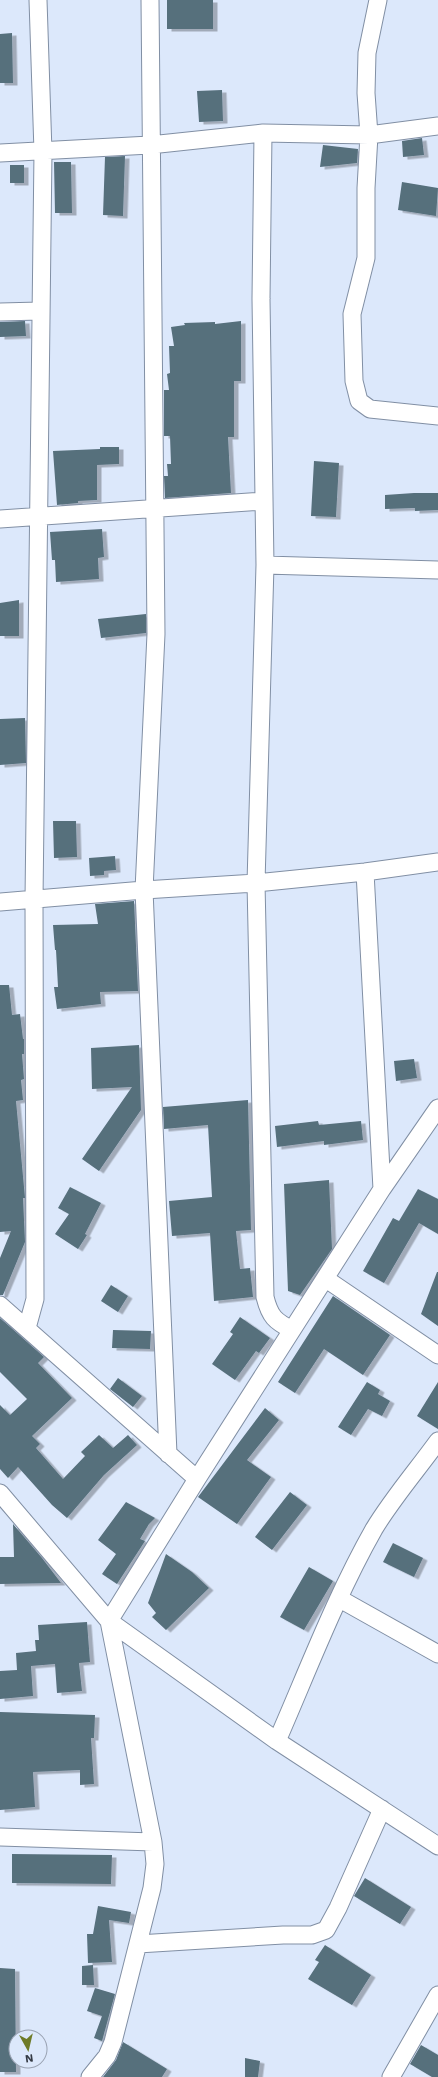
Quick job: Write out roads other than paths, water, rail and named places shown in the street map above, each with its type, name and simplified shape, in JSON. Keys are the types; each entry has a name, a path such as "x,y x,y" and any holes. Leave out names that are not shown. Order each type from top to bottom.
{"street":[{"path":"27,1328 35,1299 34,900 43,152 38,0"},
{"path":"150,0 150,146 156,634 144,890 168,1454"},
{"path":"378,0 367,53 366,93 369,135 366,188 366,258 352,314 354,381 359,401 370,409 438,416"},
{"path":"0,153 150,146 263,133 369,135 438,126"},
{"path":"263,133 261,299 265,565 256,883 265,1297 269,1312 277,1322 292,1330"},
{"path":"0,312 40,311"},
{"path":"0,519 264,501"},
{"path":"265,565 438,570"},
{"path":"0,902 144,890 256,883 365,872 438,862"},
{"path":"365,872 382,1189"},
{"path":"90,2077 107,2056 113,2042 152,1888 155,1864 154,1842 109,1621 197,1479 382,1189 438,1108"},
{"path":"326,1279 438,1355"},
{"path":"0,1305 197,1479"},
{"path":"277,1741 340,1599 344,1586 375,1527 438,1441"},
{"path":"0,1493 109,1621 277,1741 438,1846"},
{"path":"340,1599 438,1654"},
{"path":"138,1944 283,1935 312,1935 326,1930 338,1908 382,1809"},
{"path":"0,1837 154,1842"},
{"path":"391,2077 438,1995"}]}
